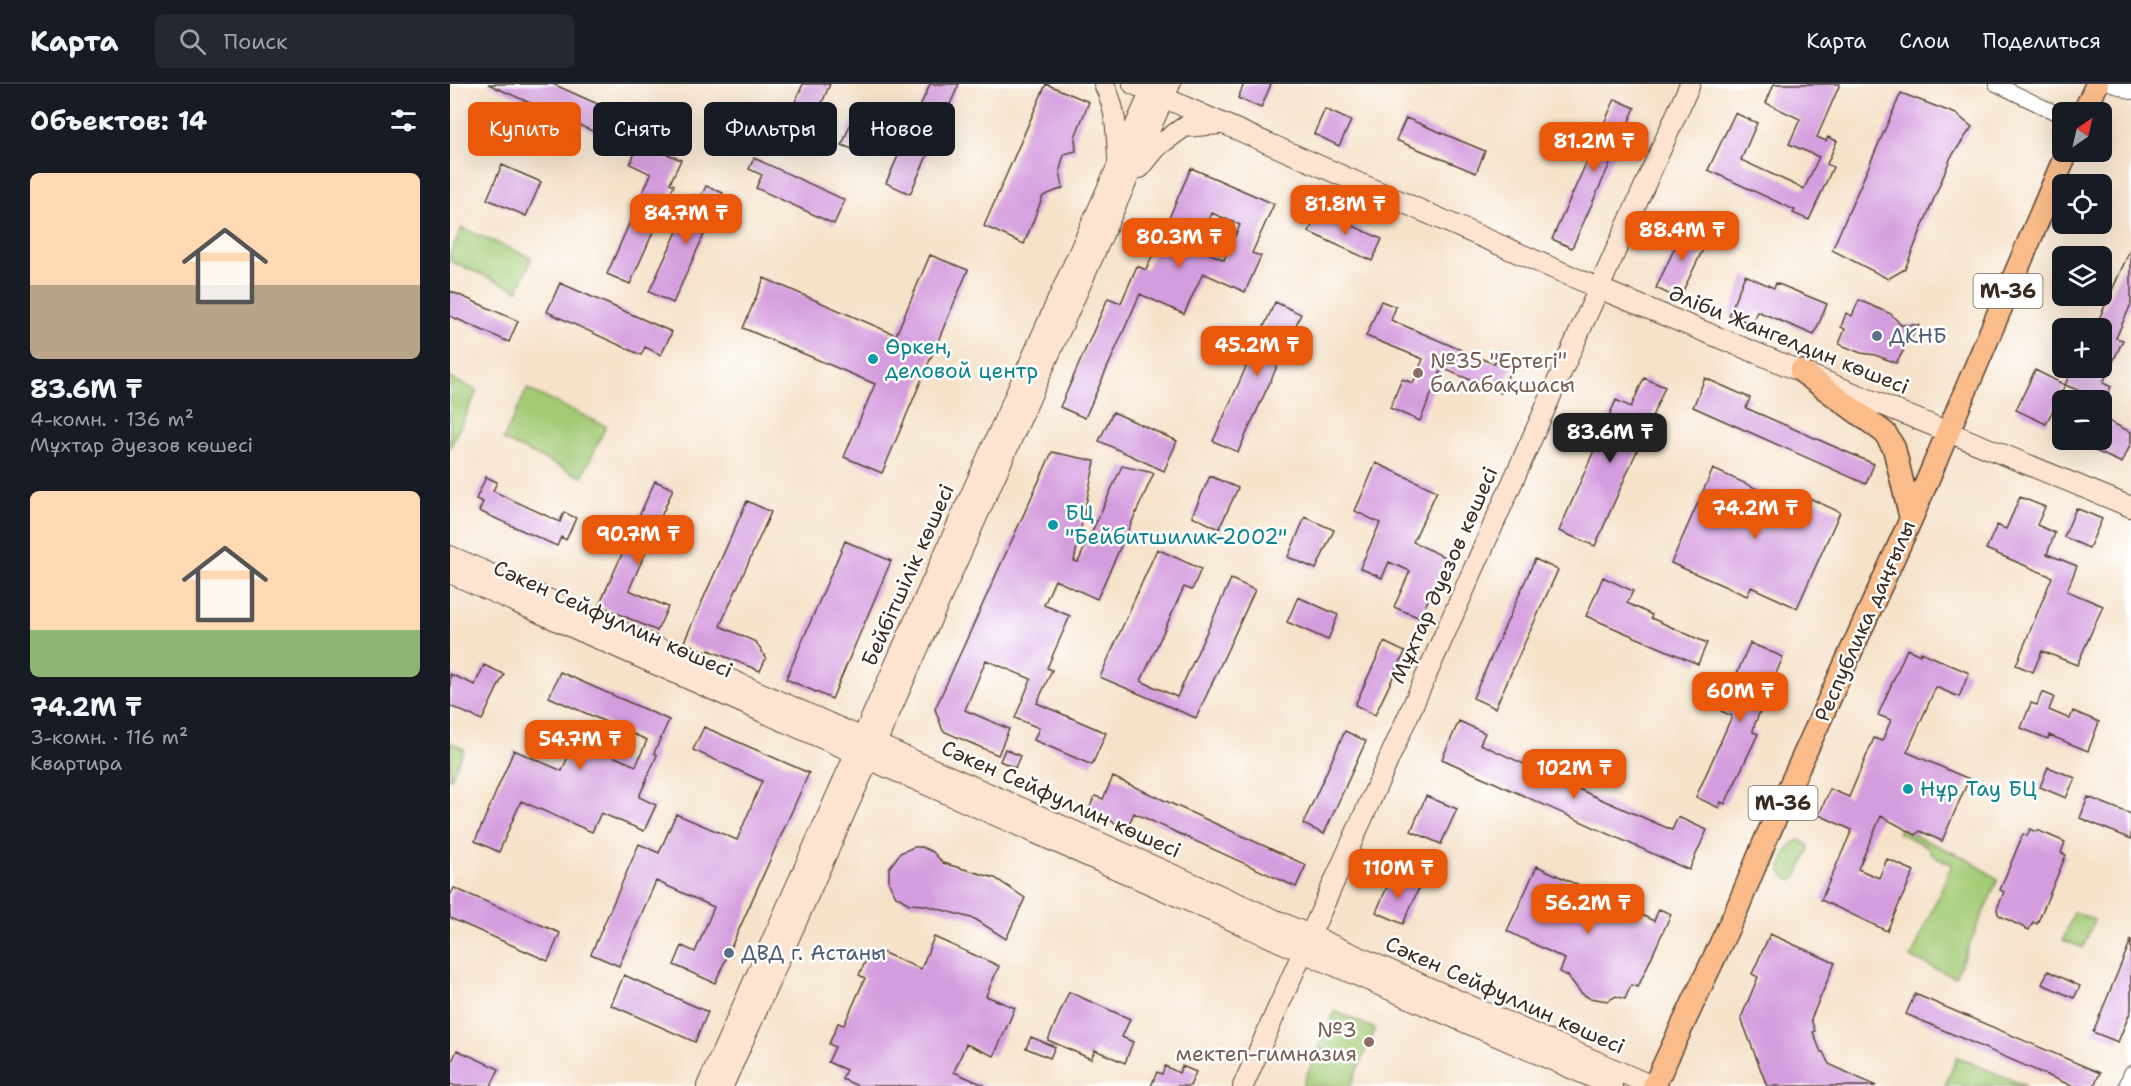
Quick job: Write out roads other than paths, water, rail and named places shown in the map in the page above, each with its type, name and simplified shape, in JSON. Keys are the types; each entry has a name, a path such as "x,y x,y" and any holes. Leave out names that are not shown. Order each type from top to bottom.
{"main road":[{"path":"1104,84 1116,117 1118,164"},
{"name":"Мұхтар Әуезов көшесі","path":"1243,1086 1690,84"},
{"path":"2089,102 2097,84"},
{"name":"Бейбітшілік көшесі","path":"723,1086 865,749 1118,164 1154,88"},
{"name":"Бейбітшілік көшесі","path":"707,1086 1117,203 1154,88"},
{"name":"Әліби Жангелдин көшесі","path":"1154,88 1224,124 1598,288 2131,507"},
{"path":"1117,203 1130,186 1143,162 1158,146 1184,127 1224,124"},
{"name":"Республика даңғылы","path":"1653,1086 1737,909 1765,841 1911,519 2063,162"},
{"path":"1801,371 1885,433 1894,448 1911,519"},
{"name":"Сәкен Сейфуллин көшесі","path":"450,556 865,749"},
{"name":"Сәкен Сейфуллин көшесі","path":"450,573 865,749 1306,944 1612,1086"},
{"name":"Сәкен Сейфуллин көшесі","path":"1306,944 1653,1086"}],"street":[{"path":"1996,84 2052,111"},
{"path":"2112,84 2131,92"},
{"path":"2126,1086 2131,1073"}],"place":[{"name":"ДКНБ","path":"1877,336"},
{"name":"Өркен, деловой центр","path":"873,359"},
{"name":"№35 \"Ертегі\" балабақшасы","path":"1418,373"},
{"name":"БЦ \"Бейбитшилик-2002\"","path":"1053,525"},
{"name":"Нұр Тау БЦ","path":"1908,789"},
{"name":"ДВД г. Астаны","path":"729,953"},
{"name":"№3 мектеп-гимназия","path":"1369,1042"}]}
